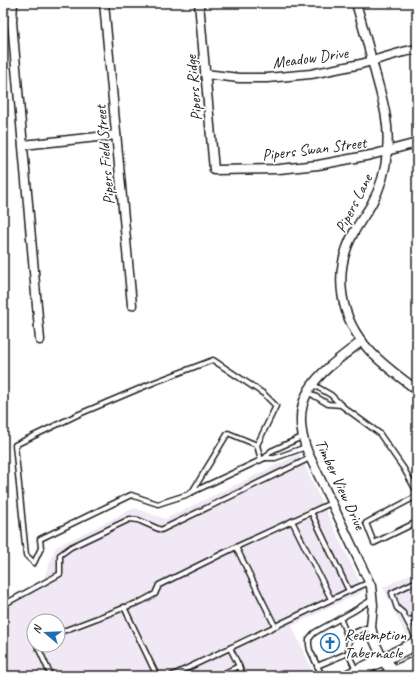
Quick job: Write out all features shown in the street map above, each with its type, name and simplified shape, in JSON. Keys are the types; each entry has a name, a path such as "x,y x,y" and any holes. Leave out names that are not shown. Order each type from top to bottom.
{"main road":[{"path":"353,674 417,642"},
{"path":"391,675 416,665"}],"street":[{"path":"13,3 12,22 40,340"},
{"name":"Pipers Field Street","path":"104,3 132,305"},
{"name":"Pipers Ridge","path":"199,3 214,170"},
{"name":"Pipers Lane","path":"356,3 386,117 388,130 388,150 384,172 378,191 372,204 350,239 345,252 341,283 345,307 351,326 362,342 376,357 417,390"},
{"name":"Meadow Drive","path":"205,74 239,78 267,78 311,74 361,64 417,49"},
{"path":"23,144 116,135"},
{"name":"Pipers Swan Street","path":"214,170 279,169 318,165 371,156 417,143"},
{"name":"Timber View Drive","path":"362,342 328,367 312,384 303,403 300,426 310,458 370,582 373,599 371,627 374,640 382,660 391,675"}],"lane":[{"path":"261,460 256,445 276,406 264,394 213,360 148,385 77,415 15,445 26,555 34,564 41,548 40,539 131,495 158,504 191,492 261,460 271,451 302,436"},
{"path":"312,384 331,395 342,406 379,433 404,469 417,492"},
{"path":"307,392 328,404 342,406"},
{"path":"191,492 228,433 256,445"},
{"path":"265,458 275,458 306,447"},
{"path":"3,605 60,574 60,555 71,547 130,520 138,520 161,530 310,458"},
{"path":"417,496 366,523 374,543 417,522"},
{"path":"66,630 142,601 155,594 159,585 332,502"},
{"path":"311,512 349,591"},
{"path":"292,521 331,599"},
{"path":"236,547 275,626"},
{"path":"417,581 392,593 397,608 403,613 408,621 417,642"},
{"path":"171,676 181,674 275,626 370,582"},
{"path":"322,676 308,645 309,639 314,633 373,599"},
{"path":"124,607 157,676"},
{"path":"408,621 417,617"},
{"path":"340,618 349,640 348,653 353,674"},
{"path":"347,636 371,627"},
{"path":"230,648 243,676"},
{"path":"41,653 51,676"},
{"path":"317,666 348,653"},
{"path":"219,676 239,666"}],"shaded area":[{"path":"299,454 364,591 292,626 315,676 3,676 3,600 43,580 56,547 134,508 165,519"},
{"path":"417,571 417,631 406,636 383,587"}],"place":[{"name":"Redemption Tabernacle","path":"330,643"}]}
